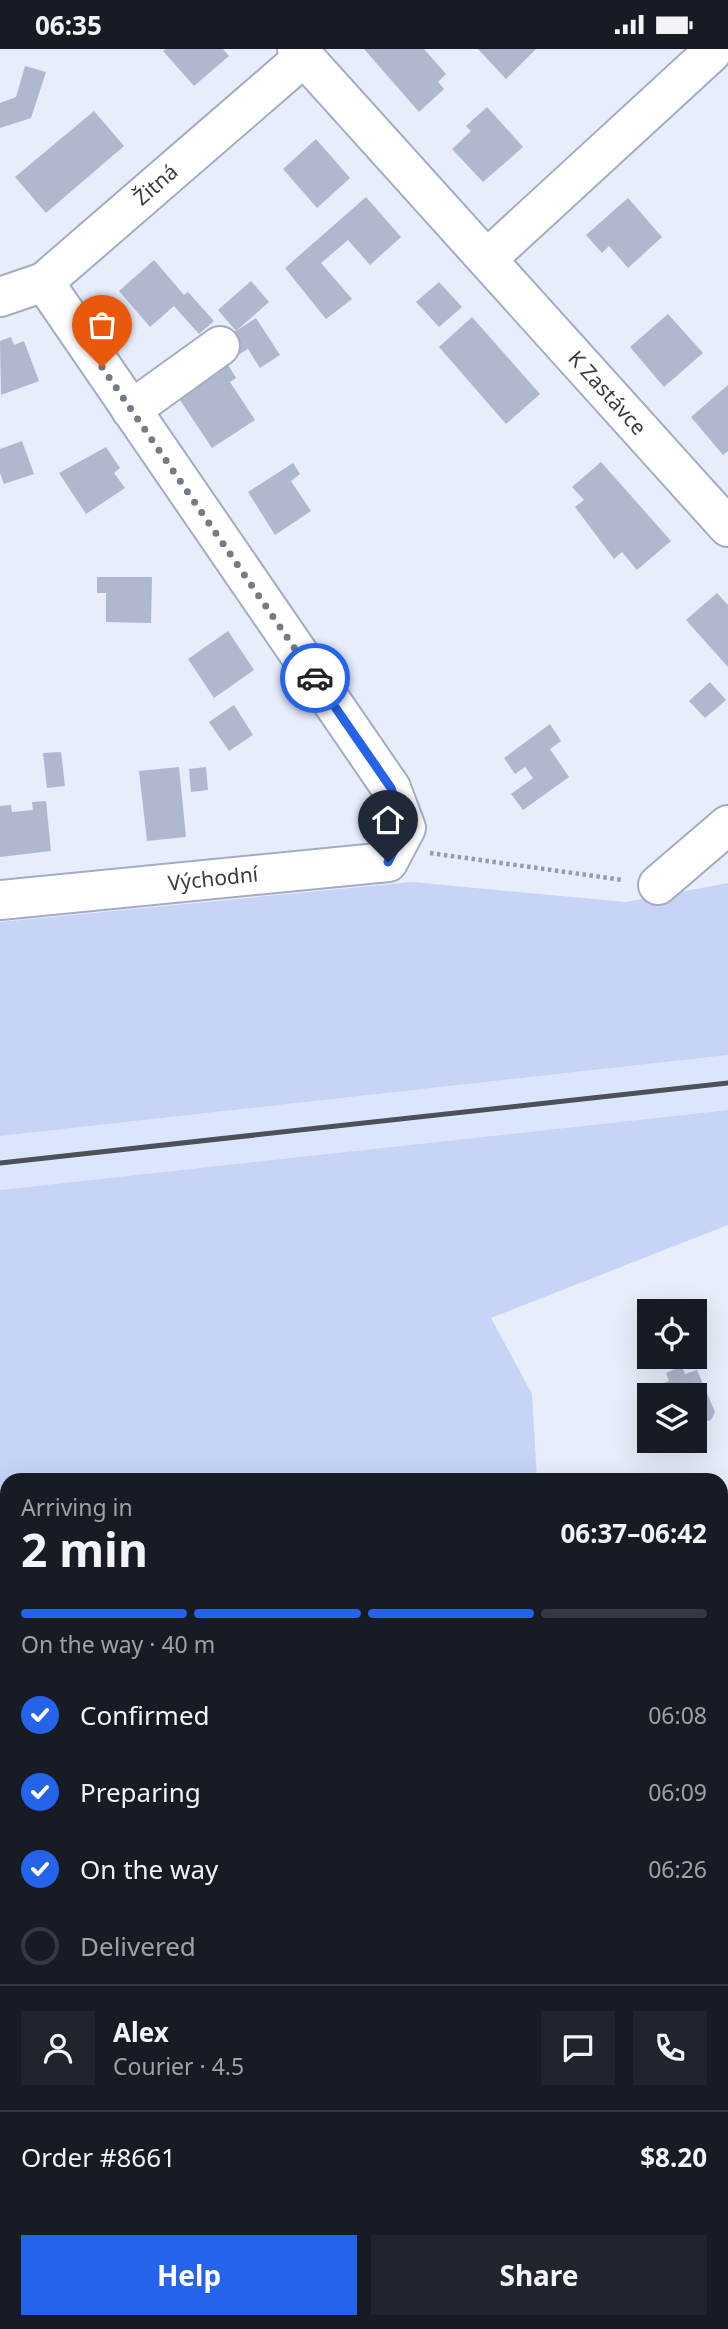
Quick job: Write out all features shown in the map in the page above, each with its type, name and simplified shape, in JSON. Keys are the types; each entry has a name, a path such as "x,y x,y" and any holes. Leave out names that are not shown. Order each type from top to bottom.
{"street":[{"name":"K Zastávce","path":"300,53 728,527"},
{"name":"Žitná","path":"0,297 44,282 300,53"},
{"path":"486,259 711,53"},
{"path":"44,282 391,788 400,838"},
{"path":"131,410 220,346"},
{"path":"659,885 728,825"},
{"name":"Východní","path":"0,899 388,862 400,838"}],"path":[{"path":"400,838 659,885"}],"shaded area":[{"path":"412,882 626,902 728,883 728,1055 0,1136 0,922"},
{"path":"728,1055 728,1110 0,1190 0,1136"},
{"path":"728,1110 728,1225 491,1318 532,1394 537,1473 0,1473 0,1190"}],"building":[{"path":"223,49 229,56 194,86 163,51"},
{"path":"364,49 424,49 446,74 438,82 444,89 419,112"},
{"path":"478,49 536,49 506,79"},
{"path":"25,66 46,72 31,118 0,128 0,103 16,97"},
{"path":"487,107 523,147 483,182 452,149 471,131 466,126"},
{"path":"94,111 124,146 46,213 15,177"},
{"path":"316,139 350,178 317,208 283,169"},
{"path":"366,197 401,237 370,265 348,240 321,263 352,299 326,319 285,268"},
{"path":"628,198 662,237 628,268 609,246 602,253 586,235"},
{"path":"154,260 184,295 188,292 214,321 199,334 174,306 150,327 119,291"},
{"path":"251,281 269,302 236,331 218,310"},
{"path":"439,282 462,307 439,327 416,302"},
{"path":"668,314 703,353 664,387 630,347"},
{"path":"472,317 540,394 506,424 439,347"},
{"path":"256,318 280,355 260,368 248,349 230,360 219,342"},
{"path":"11,337 14,345 24,341 39,381 1,395 0,341"},
{"path":"227,363 236,378 230,382 255,420 212,448 176,394"},
{"path":"728,385 728,451 723,455 691,417"},
{"path":"22,441 34,474 4,484 0,473 0,449"},
{"path":"106,447 120,468 114,473 125,488 86,514 59,473"},
{"path":"601,462 671,541 637,570 622,552 614,559 575,507 584,500 572,487"},
{"path":"293,463 300,474 291,481 311,511 275,535 248,492"},
{"path":"97,577 152,577 151,623 106,622 106,593 97,593"},
{"path":"717,593 728,605 728,667 686,620"},
{"path":"228,631 254,670 214,698 188,659"},
{"path":"710,682 726,700 705,718 689,701"},
{"path":"234,705 253,735 229,751 209,722"},
{"path":"550,724 561,741 550,749 569,777 523,810 511,794 533,778 525,767 515,774 504,758"},
{"path":"61,752 65,786 47,788 43,753"},
{"path":"179,767 186,837 147,841 139,771"},
{"path":"206,767 208,790 191,792 189,769"},
{"path":"46,801 51,851 0,857 0,806 11,805 12,812 33,810 32,802"},
{"path":"675,1369 683,1369 685,1374 697,1370 703,1383 663,1383 669,1381 666,1373"},
{"path":"707,1393 715,1412 711,1420 707,1421"}],"railway":[{"path":"0,1163 728,1083"}],"way so far":[{"path":"102,367 315,678"}],"route":[{"path":"315,678 391,788 405,828 388,862"}]}
